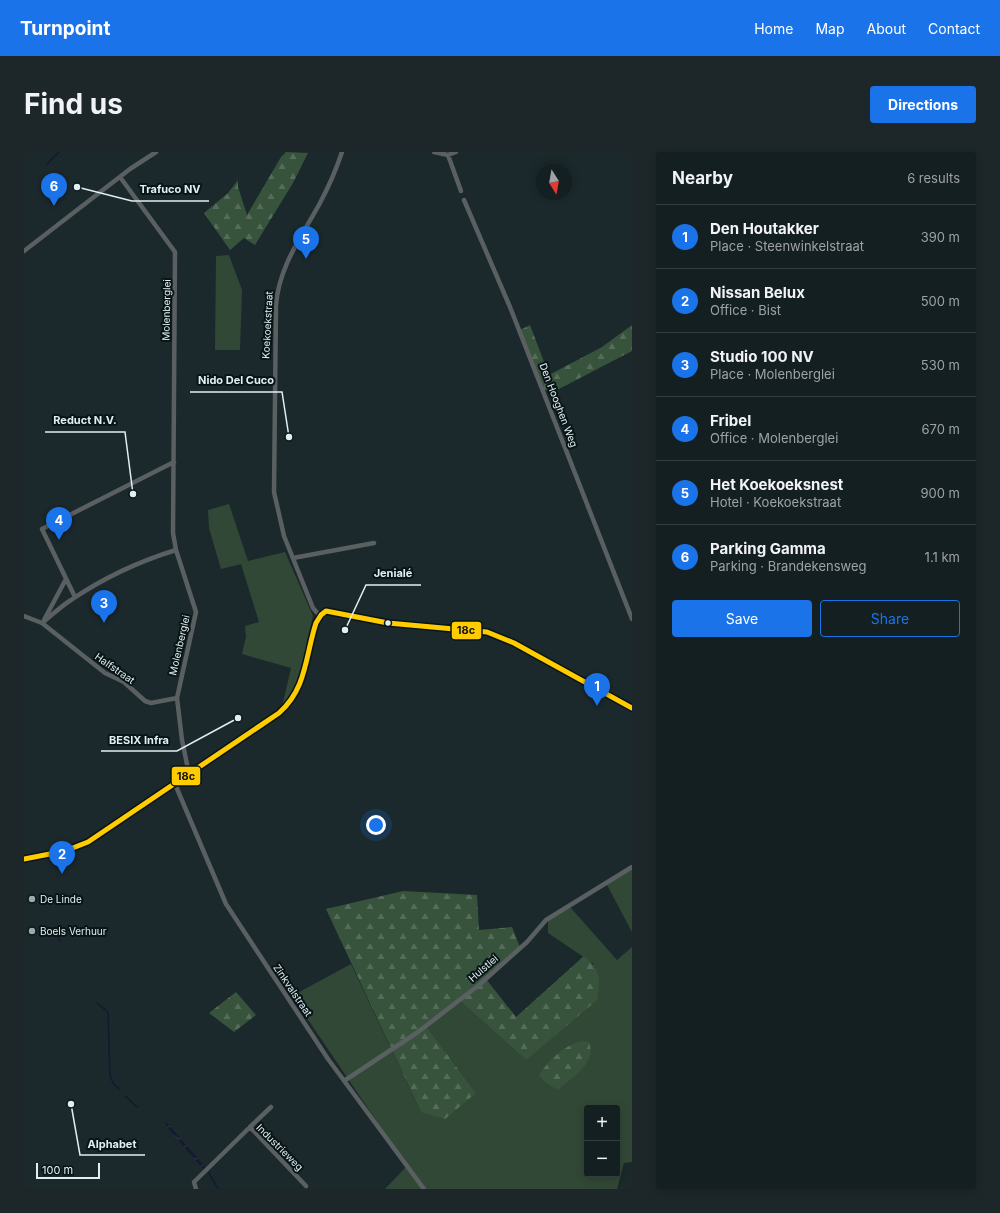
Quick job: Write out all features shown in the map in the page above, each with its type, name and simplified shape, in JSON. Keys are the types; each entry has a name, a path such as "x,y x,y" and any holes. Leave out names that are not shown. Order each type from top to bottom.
{"street":[{"path":"24,251 120,177 156,152"},
{"name":"Koekoekstraat","path":"319,615 313,608 292,558 280,524 274,488 277,295 281,277 287,262 332,179 342,152"},
{"path":"434,152 448,155 456,152"},
{"path":"448,155 461,191"},
{"name":"Molenberglei","path":"120,177 175,252 174,462 172,514 176,550 196,612 177,698"},
{"name":"Den Hooghen Weg","path":"464,200 513,312 632,618"},
{"path":"75,597 42,529 174,462"},
{"path":"292,558 374,543"},
{"path":"42,623 75,597 109,578 159,555 176,550"},
{"path":"42,623 66,579"},
{"path":"24,859 65,851 88,842 265,723 292,700 302,681 309,647 319,615 326,611 332,611 376,622 487,632 514,643 632,708"},
{"name":"Halfstraat","path":"24,616 42,623 105,673 124,682 145,701 151,703 177,698"},
{"path":"177,698 182,740 189,774"},
{"name":"Zinkvalstraat","path":"175,784 226,904 344,1081 424,1189"},
{"name":"Hulstlei","path":"344,1081 418,1032 479,985 527,942 546,920 632,868"},
{"path":"250,1127 271,1107"},
{"name":"Industrieweg","path":"196,1189 194,1182 250,1127 306,1186"}],"green space":[{"path":"286,152 308,153 293,183 255,245 244,238 230,250 204,213 228,193 238,180 238,187 247,215 281,157"},
{"path":"229,255 242,290 240,350 215,350 216,256"},
{"path":"530,325 549,375 602,347 632,325 632,351 553,392 544,390 520,330"},
{"path":"229,504 248,561 285,552 313,616 299,680 282,707 291,668 242,654 246,637 245,626 259,622 241,564 221,569 209,528 208,510"},
{"path":"632,867 632,932 606,883"},
{"path":"403,891 477,895 479,930 512,927 520,947 486,979 516,1017 584,956 594,966 599,981 597,1000 526,1060 459,1000 426,1026 476,1093 445,1119 421,1112 326,909"},
{"path":"570,907 617,960 632,947 632,1162 624,1163 617,1189 385,1189 407,1166 292,996 351,964 421,1112 476,1093 426,1026 459,1000 526,1060 594,964 548,933 548,921"},
{"path":"236,992 256,1015 234,1032 209,1013"},
{"path":"582,1041 589,1042 591,1050 590,1057 582,1069 558,1090 545,1082 539,1075 547,1064 569,1046"}],"water":[{"path":"166,1122 205,1167 203,1169 168,1128 165,1123"}],"waterway":[{"path":"47,164 59,152"},
{"path":"55,932 60,941"},
{"path":"97,1003 108,1012 110,1075 113,1083 119,1089"},
{"path":"125,1096 137,1107"},
{"path":"209,1173 218,1189"}],"transit line":[{"name":"18c","path":"24,859 65,851 88,842 279,713 288,703 300,683 316,623 321,615 326,611 388,623 487,632 514,643 632,708"}],"place":[{"name":"Trafuco NV","path":"77,187"},
{"name":"Parking Gamma","path":"54,206"},
{"name":"Het Koekoeksnest","path":"306,259"},
{"name":"Nido Del Cuco","path":"289,437"},
{"name":"Reduct N.V.","path":"133,494"},
{"name":"Fribel","path":"59,540"},
{"name":"Studio 100 NV","path":"104,623"},
{"name":"Jenialé","path":"345,630"},
{"name":"Den Houtakker","path":"597,706"},
{"name":"BESIX Infra","path":"238,718"},
{"name":"Nissan Belux","path":"62,874"},
{"name":"De Linde","path":"32,899"},
{"name":"Boels Verhuur","path":"32,931"},
{"name":"Alphabet","path":"71,1104"}]}
